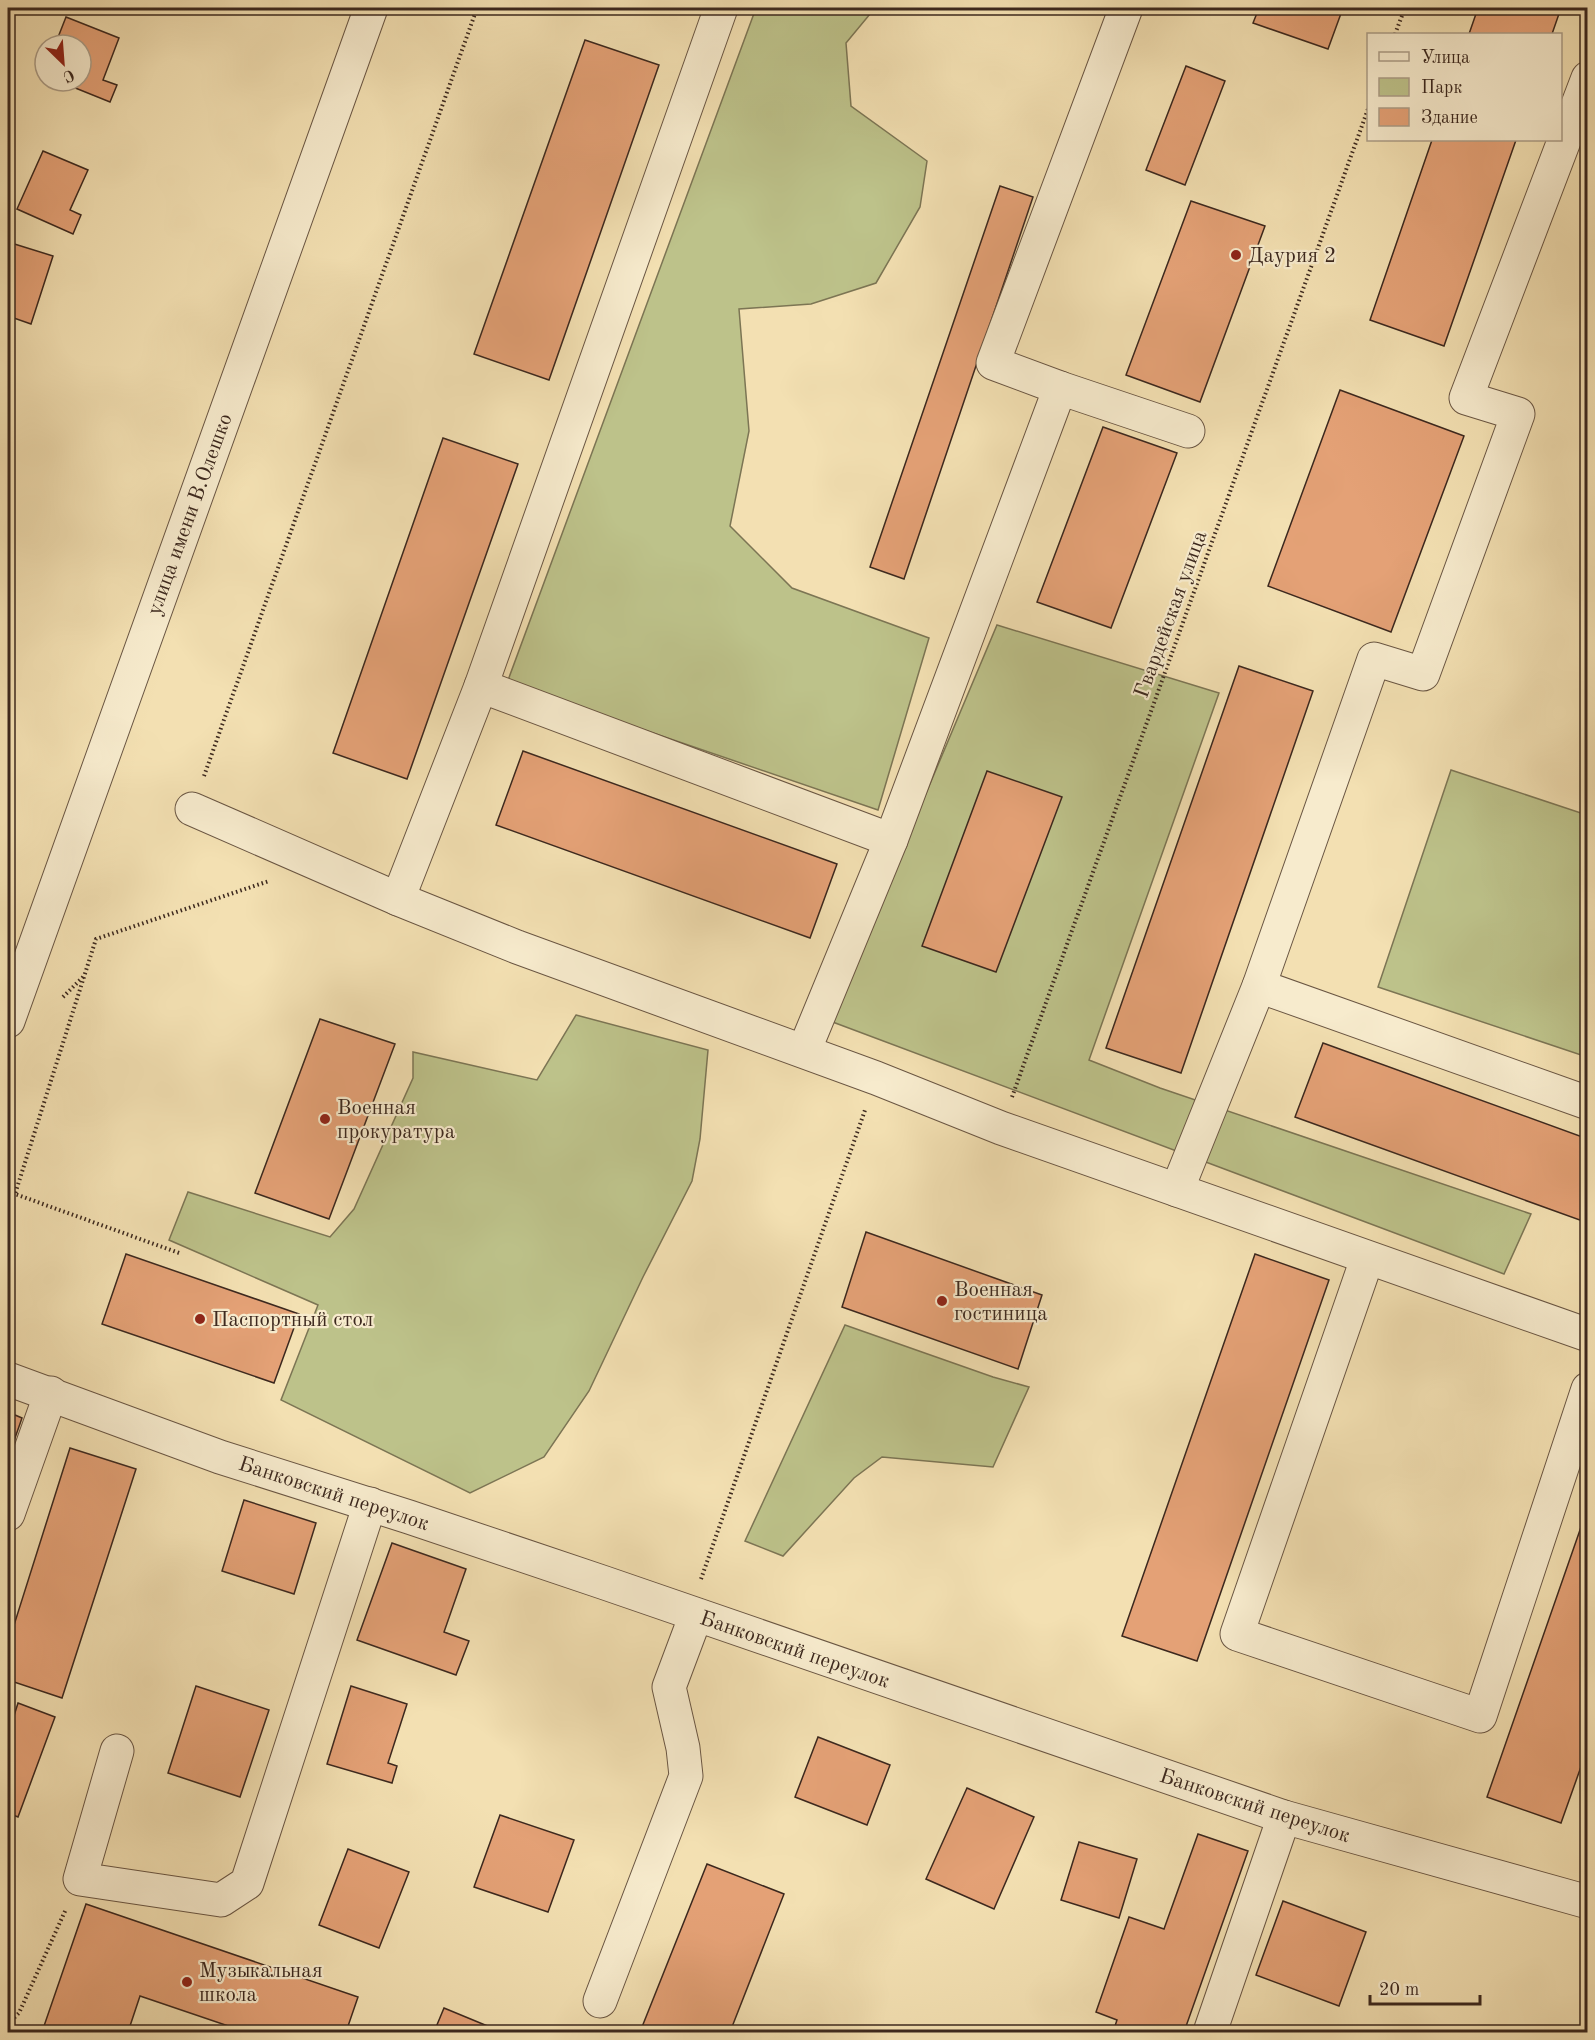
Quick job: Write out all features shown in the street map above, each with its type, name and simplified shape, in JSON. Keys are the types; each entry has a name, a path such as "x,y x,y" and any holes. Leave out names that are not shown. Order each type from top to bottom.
{"street":[{"name":"улица имени В.Олешко","path":"8,1021 370,8"},
{"path":"398,899 481,686 721,8"},
{"path":"1126,8 993,363 1188,431"},
{"path":"1177,1190 1259,986 1374,659 1423,674 1518,414 1466,398 1584,95"},
{"path":"804,1051 891,840 1060,388"},
{"path":"481,686 891,840"},
{"path":"192,808 398,899 517,947 804,1051 1001,1128 1587,1335"},
{"path":"1259,986 1587,1103"},
{"path":"1367,1258 1237,1634 1479,1716 1587,1389"},
{"name":"Банковский переулок","path":"8,1379 220,1457 370,1504 693,1613 1284,1817 1587,1902"},
{"path":"8,1514 51,1393"},
{"path":"117,1751 80,1879 221,1900 247,1883 370,1504"},
{"path":"600,2001 686,1776 683,1748 669,1687 693,1613"},
{"path":"1210,2032 1284,1817"}],"path":[{"path":"192,808 477,8"},
{"path":"1395,33 1405,8"},
{"name":"Гвардейская улица","path":"1001,1128 1367,112"},
{"path":"179,1253 15,1194 96,939 317,864"},
{"path":"63,997 84,976"},
{"path":"693,1613 876,1078"},
{"path":"8,2024 19,2013 80,1879"}],"green space":[{"path":"756,8 875,8 846,43 851,106 927,161 920,207 876,283 811,304 739,309 749,431 730,526 792,588 929,638 878,810 507,683"},
{"path":"997,625 1219,693 1089,1060 1160,1088 1531,1214 1504,1274 830,1021"},
{"path":"1451,770 1587,815 1587,1057 1378,987"},
{"path":"576,1015 708,1050 700,1139 692,1181 589,1391 544,1457 470,1493 281,1400 318,1305 169,1240 188,1192 330,1237 354,1209 413,1078 413,1052 537,1080"},
{"path":"845,1325 993,1377 1029,1387 993,1467 882,1457 854,1478 783,1556 745,1541"}],"building":[{"path":"1259,8 1343,8 1328,49 1253,23"},
{"path":"1478,8 1561,8 1552,33 1469,33"},
{"path":"66,17 119,38 103,80 117,85 110,102 88,93 93,93 93,33 60,33"},
{"path":"585,40 659,65 549,380 474,354"},
{"path":"1186,66 1225,81 1185,185 1146,170"},
{"path":"1432,141 1516,141 1444,346 1370,320"},
{"path":"43,151 88,170 70,210 81,215 73,234 17,209"},
{"path":"1000,186 1033,197 904,579 870,567"},
{"path":"1191,201 1265,226 1200,402 1126,375"},
{"path":"8,242 53,256 31,324 8,316"},
{"path":"1340,390 1464,436 1391,632 1268,586"},
{"path":"1103,427 1177,453 1111,628 1037,602"},
{"path":"443,438 518,464 407,779 333,753"},
{"path":"1239,666 1313,691 1181,1073 1106,1048"},
{"path":"523,751 837,864 810,938 496,825"},
{"path":"987,771 1062,797 996,972 922,946"},
{"name":"Военная прокуратура","path":"320,1019 395,1044 329,1219 255,1193"},
{"path":"1323,1043 1588,1139 1588,1223 1295,1117"},
{"name":"Военная гостиница","path":"866,1232 1042,1295 1018,1369 842,1307"},
{"name":"Паспортный стол","path":"126,1254 299,1314 274,1383 102,1324"},
{"path":"1255,1254 1329,1280 1197,1661 1122,1636"},
{"path":"8,1412 22,1418 8,1458"},
{"path":"70,1448 136,1469 62,1698 8,1680 8,1644"},
{"path":"244,1500 316,1523 294,1594 222,1571"},
{"path":"1588,1507 1588,1747 1561,1823 1487,1797"},
{"path":"392,1543 466,1569 444,1632 469,1641 456,1675 357,1640"},
{"path":"196,1686 269,1710 240,1797 168,1773"},
{"path":"351,1686 407,1704 388,1763 397,1766 392,1783 327,1764"},
{"path":"18,1703 55,1717 18,1817 8,1813 8,1717 13,1719"},
{"path":"818,1737 890,1765 867,1825 795,1797"},
{"path":"967,1788 1034,1817 994,1909 926,1879"},
{"path":"500,1815 574,1840 548,1912 474,1887"},
{"path":"1198,1834 1248,1851 1184,2032 1113,2032 1117,2020 1096,2012 1129,1917 1164,1929"},
{"path":"1079,1842 1137,1859 1119,1918 1061,1900"},
{"path":"348,1849 409,1872 379,1948 319,1925"},
{"path":"707,1864 784,1894 730,2032 640,2032"},
{"path":"1283,1901 1366,1932 1339,2006 1256,1975"},
{"name":"Музыкальная школа","path":"86,1904 358,1997 346,2032 246,2032 140,1996 128,2032 61,2032 44,2026"},
{"path":"444,2008 502,2032 434,2032"}],"place":[{"name":"Даурия 2","path":"1236,255"},
{"name":"Военная прокуратура","path":"325,1119"},
{"name":"Военная гостиница","path":"942,1301"},
{"name":"Паспортный стол","path":"200,1319"},
{"name":"Музыкальная школа","path":"187,1982"}]}
